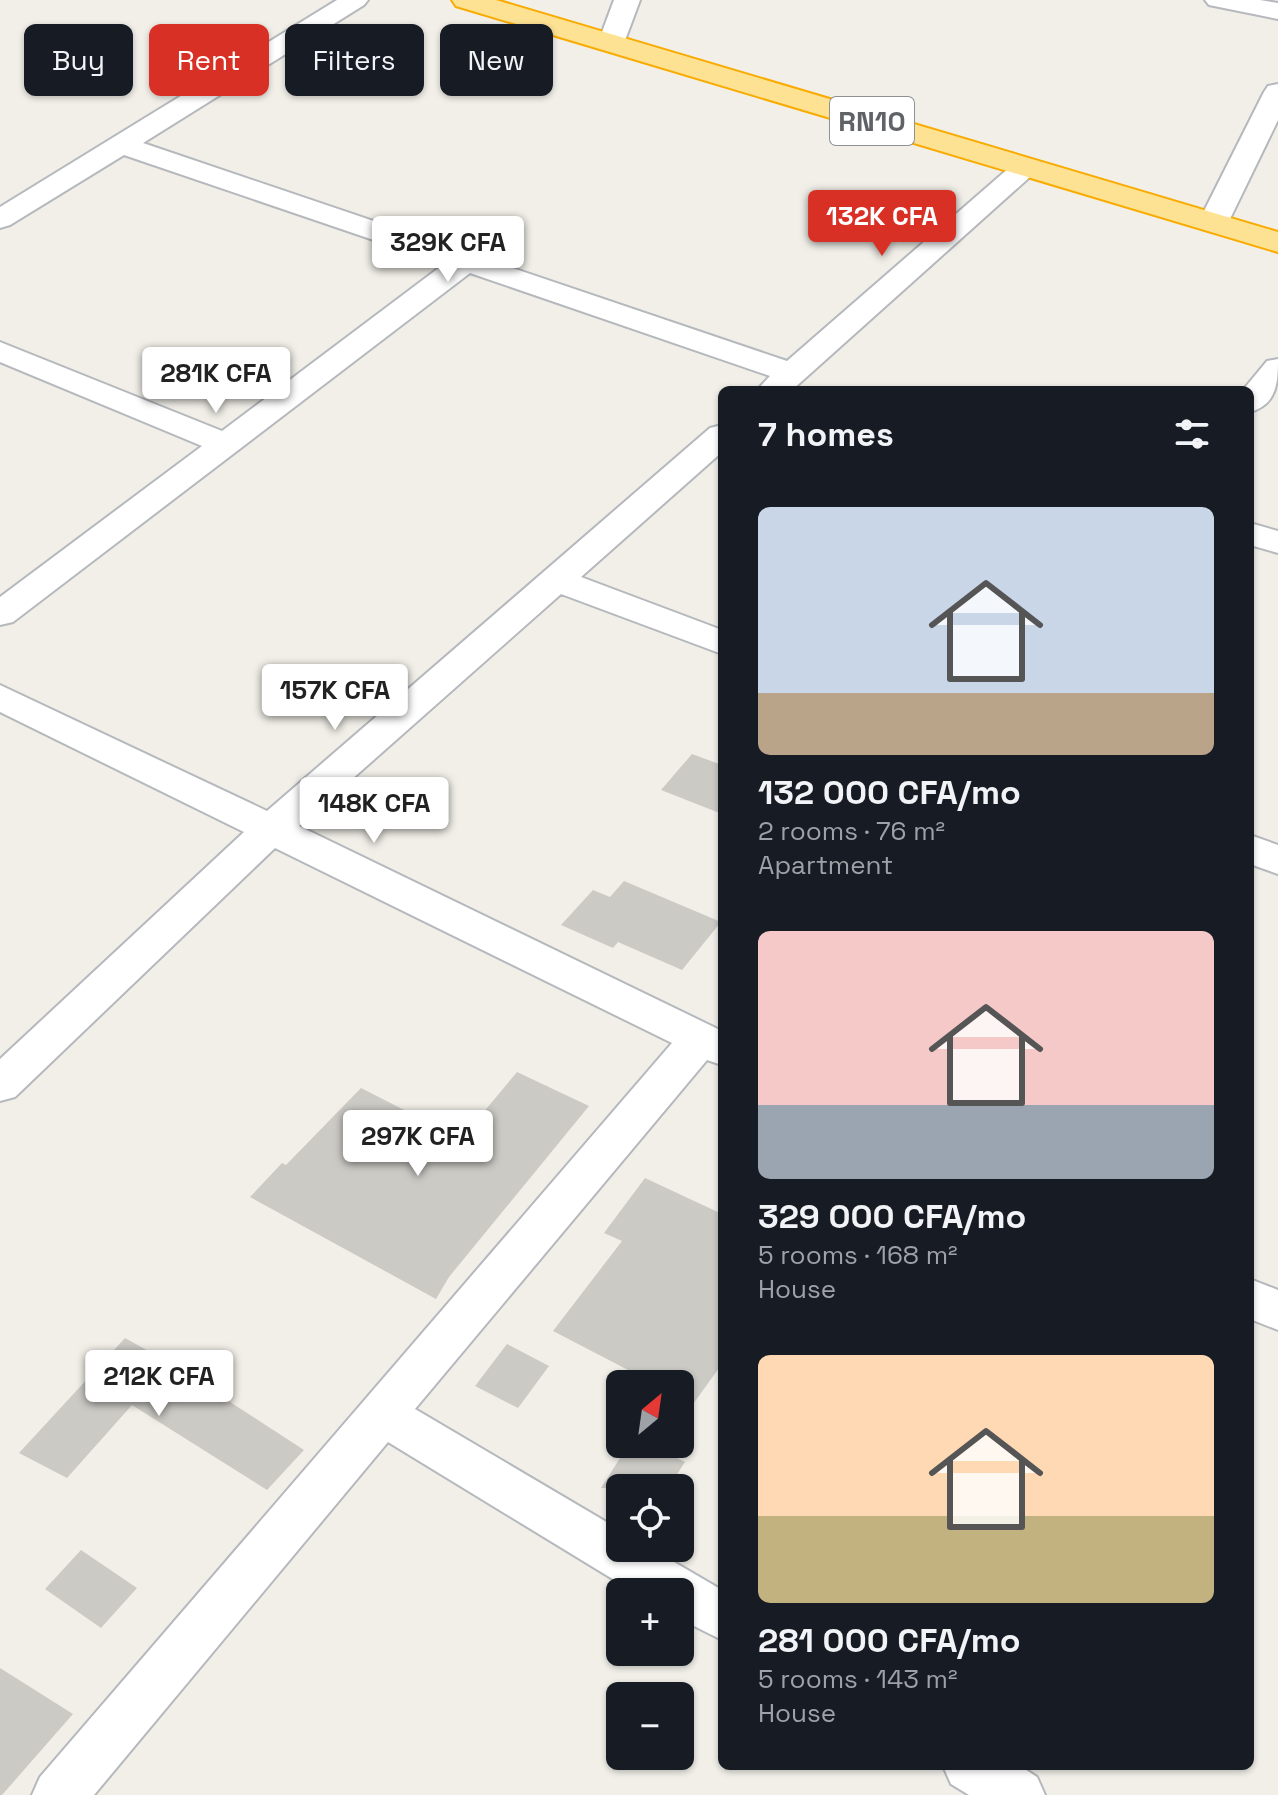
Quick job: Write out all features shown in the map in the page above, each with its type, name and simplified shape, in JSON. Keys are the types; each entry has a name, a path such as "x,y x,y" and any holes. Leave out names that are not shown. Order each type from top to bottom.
{"highway":[{"name":"RN10","path":"466,0 1278,242"}],"street":[{"path":"0,219 355,0"},
{"path":"611,43 627,0"},
{"path":"1218,0 1278,11"},
{"path":"1213,223 1278,92"},
{"path":"120,144 466,262 783,382 1027,167"},
{"path":"0,614 466,262"},
{"path":"0,351 226,444"},
{"path":"1254,397 1278,368"},
{"path":"0,1085 270,830 718,438"},
{"path":"1254,534 1278,543"},
{"path":"556,580 718,641"},
{"path":"0,697 711,1044 382,1414 59,1795"},
{"path":"1254,851 1278,860"},
{"path":"1254,1300 1278,1311"},
{"path":"382,1414 657,1578"},
{"path":"694,1600 718,1615"},
{"path":"977,1770 1018,1795"}],"building":[{"path":"692,754 718,764 718,812 661,790"},
{"path":"624,881 718,921 718,926 682,970 618,942 613,948 561,925 593,890 610,897"},
{"path":"517,1072 589,1106 449,1277 436,1299 250,1197 361,1088 461,1139"},
{"path":"645,1178 718,1212 718,1370 694,1403 694,1370 628,1370 553,1331 622,1241 604,1233"},
{"path":"125,1338 170,1363 304,1450 267,1490 132,1405 67,1478 19,1453"},
{"path":"507,1344 549,1366 518,1408 475,1386"},
{"path":"620,1458 677,1458 685,1462 677,1474 610,1474"},
{"path":"81,1550 137,1588 101,1628 45,1589"},
{"path":"0,1668 73,1714 2,1795 0,1795"}]}
